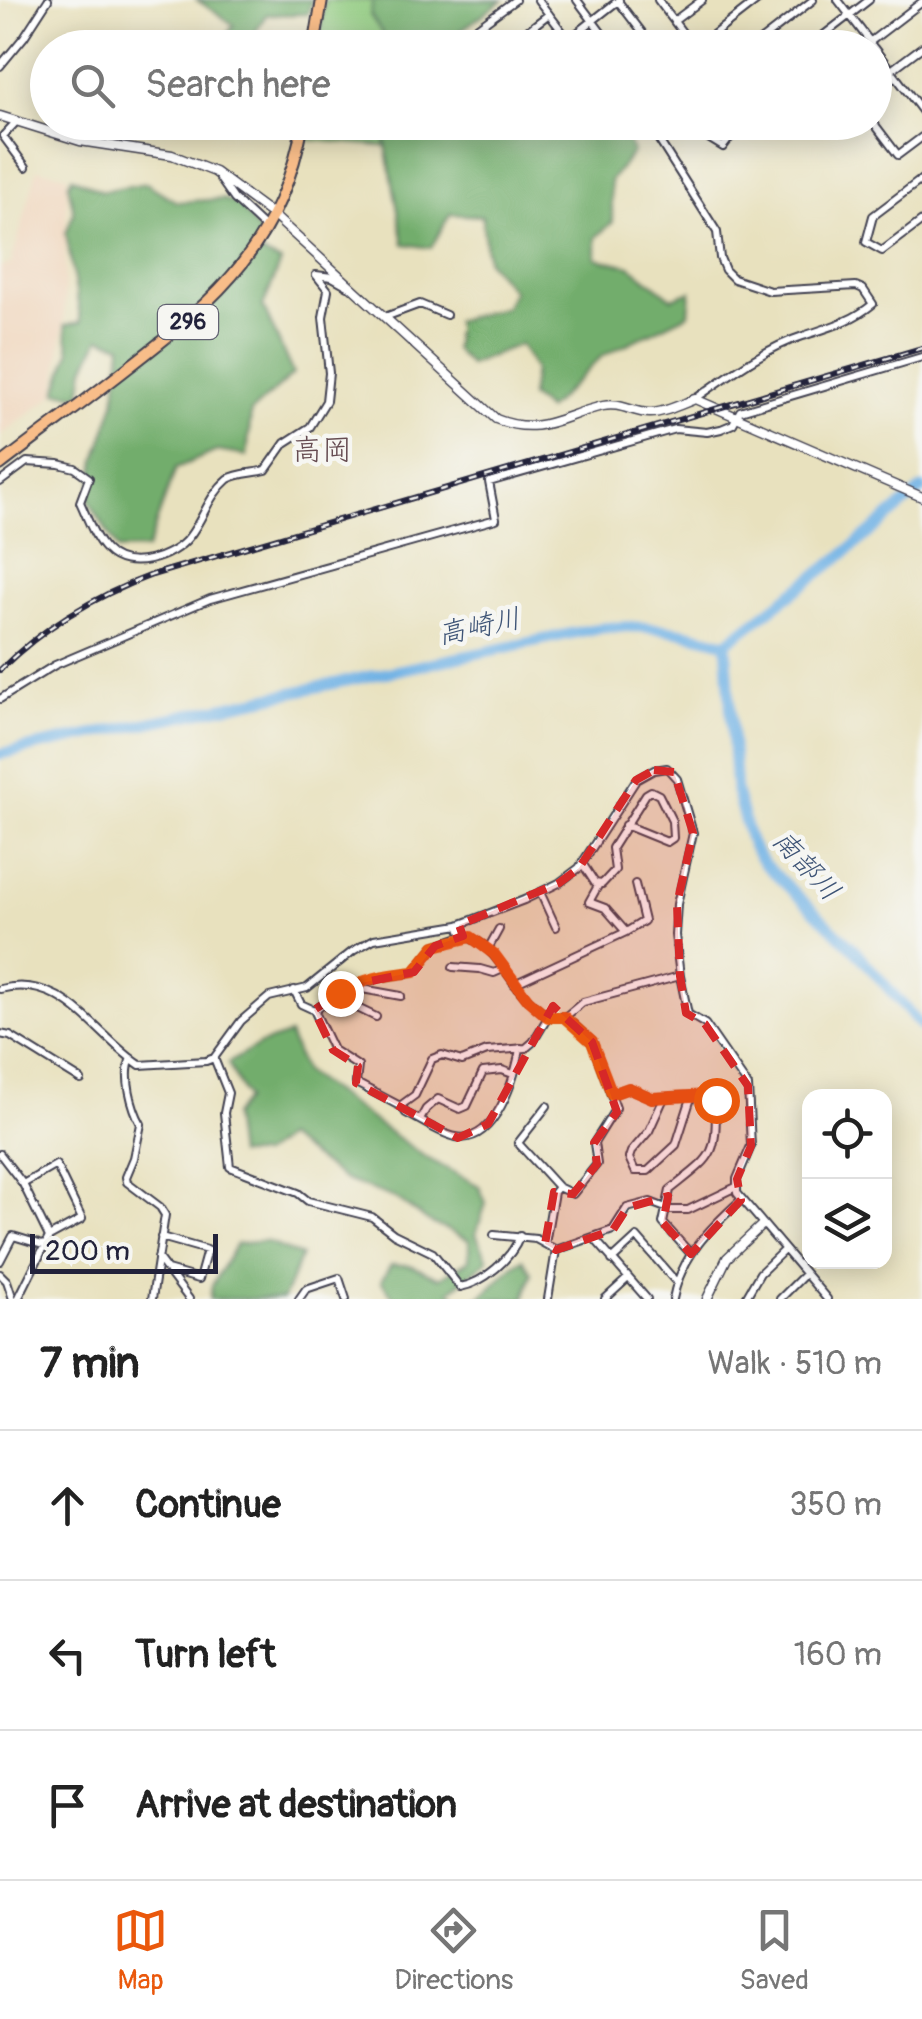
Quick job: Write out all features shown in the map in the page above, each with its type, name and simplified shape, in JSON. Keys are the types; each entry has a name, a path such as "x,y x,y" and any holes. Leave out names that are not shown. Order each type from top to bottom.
{"highway":[{"path":"317,30 322,0"},
{"name":"296","path":"0,465 182,327 237,273 273,215 298,140"}],"street":[{"path":"0,66 48,0"},
{"path":"474,30 515,0"},
{"path":"538,0 561,30"},
{"path":"577,0 600,30"},
{"path":"580,30 618,0 640,30"},
{"path":"658,0 680,30"},
{"path":"674,22 702,0"},
{"path":"719,30 758,0"},
{"path":"774,30 813,0"},
{"path":"838,0 861,30"},
{"path":"830,30 869,0"},
{"path":"891,30 922,2"},
{"path":"528,30 549,14"},
{"path":"892,69 922,46"},
{"path":"892,71 922,110"},
{"path":"914,100 922,94"},
{"path":"0,116 30,126"},
{"path":"16,122 3,136 26,166"},
{"path":"887,140 898,155 922,137"},
{"path":"77,140 172,156 215,172 273,215 496,420 530,427 560,423 604,406 622,405 652,413 695,399 738,369 802,336 856,319 873,304 863,289 856,286 770,291 734,278 720,258 717,232 659,140"},
{"path":"215,172 234,198 266,229"},
{"path":"922,179 874,216 866,242 882,251 922,221"},
{"path":"0,482 27,462 74,468 89,478 80,502 106,551 117,558 150,560 177,550 198,524 202,510 231,476 266,470 285,443 310,427 319,415 326,400 329,373 323,325 328,290 316,275 354,287"},
{"path":"384,318 420,304 446,314"},
{"path":"0,699 54,665 210,599 496,520 489,482 669,430 721,429 732,424 740,411 922,356"},
{"path":"695,399 922,498"},
{"path":"0,988 29,984 73,1005 131,1058 148,1066 214,1058 252,1010 269,997 307,988 374,938 459,925 559,883 582,863 636,780 667,768 674,772 693,833 677,904 675,935 688,1014 705,1024 748,1086 751,1146 736,1187 741,1200 826,1299"},
{"path":"626,825 667,842 673,838 672,821 656,791 646,794 626,825 612,848 615,870 599,884 589,902 605,908 626,932"},
{"path":"582,863 599,884"},
{"path":"514,984 644,921 635,884"},
{"path":"540,892 556,927"},
{"path":"459,925 464,936"},
{"path":"488,949 499,930"},
{"path":"314,1010 350,986 381,976 414,972 435,946 464,936 488,949 514,984 548,1017 564,1017 583,1002 680,976"},
{"path":"453,967 480,968 494,974 503,969"},
{"path":"350,986 401,996"},
{"path":"294,990 301,1004 314,1010 333,1050 358,1066 356,1083 458,1138 473,1134 501,1110 520,1048"},
{"path":"340,993 343,1001 376,1017"},
{"path":"401,1106 416,1095 427,1065 437,1056 462,1060 487,1050 531,1045 548,1017"},
{"path":"546,1106 518,1143 558,1187 573,1194 598,1164 594,1143 615,1115 612,1094 592,1042 564,1017"},
{"path":"0,1034 80,1080"},
{"path":"131,1058 128,1066 134,1112 141,1124 127,1182 160,1206 165,1215 152,1299"},
{"path":"214,1058 228,1092 224,1113 230,1167 298,1193 308,1201 372,1217 432,1254 460,1287 470,1285 498,1265 512,1252 520,1236"},
{"path":"420,1120 438,1099 464,1109 483,1072 502,1070 514,1074"},
{"path":"612,1094 629,1088 652,1098 710,1095 716,1100 716,1142 703,1163 670,1190 663,1222 691,1254"},
{"path":"664,1098 649,1131 631,1152 634,1172 648,1171 676,1144 690,1098"},
{"path":"0,1154 22,1184 49,1237"},
{"path":"16,1299 49,1237 82,1219 56,1164 22,1184"},
{"path":"545,1244 558,1187"},
{"path":"494,1236 520,1236 556,1250 613,1230 627,1208 650,1202 688,1210 736,1187"},
{"path":"673,1299 691,1254 711,1227 741,1200"},
{"path":"707,1299 727,1258 762,1225"},
{"path":"0,1261 13,1236 46,1246"},
{"path":"162,1237 207,1250 199,1279 167,1270"},
{"path":"592,1238 646,1299"},
{"path":"612,1260 637,1238 677,1282"},
{"path":"548,1299 556,1250"},
{"path":"745,1299 760,1273 784,1250"},
{"path":"158,1258 190,1299"},
{"path":"0,1274 16,1299"},
{"path":"780,1299 805,1274"},
{"path":"299,1299 306,1289 339,1278 346,1299"},
{"path":"605,1299 628,1278"}],"highlighted area":[{"path":"654,770 674,772 693,833 677,904 686,1013 705,1024 748,1086 751,1146 737,1179 741,1200 691,1254 663,1223 668,1196 627,1208 613,1230 556,1250 545,1244 554,1192 573,1194 597,1164 594,1143 617,1112 592,1042 553,1006 488,1124 458,1138 356,1083 358,1066 333,1050 314,1010 352,985 414,972 435,946 463,936 459,925 559,883 579,868 636,780"}],"shaded area":[{"path":"37,169 67,175 64,320 55,394 0,436 0,267 11,264"}],"green space":[{"path":"197,0 312,0 308,14 266,15 257,30 230,30 234,25"},
{"path":"325,0 373,0 384,30 321,30"},
{"path":"373,0 503,0 462,30 380,30 370,15"},
{"path":"316,140 385,140 386,146"},
{"path":"385,140 627,140 633,152 610,181 613,222 596,237 596,258 630,266 672,298 691,291 689,314 602,356 547,410 530,397 534,369 520,344 469,365 454,349 456,321 505,307 513,291 487,261 482,216 450,214 431,248 404,244"},
{"path":"72,177 102,191 146,183 177,202 223,199 239,205 262,236 260,253 281,262 263,306 293,374 251,412 247,456 217,451 176,468 147,549 118,550 89,501 96,459 115,402 122,345 100,338 85,368 81,395 57,392 70,352 65,325 81,322 66,233 74,212 68,185"},
{"path":"289,1035 304,1072 425,1157 479,1186 486,1203 476,1234 488,1260 450,1291 459,1299 395,1299 381,1281 391,1265 410,1265 440,1278 469,1260 469,1240 429,1222 395,1198 345,1180 285,1138 262,1155 237,1155 232,1116 246,1099 228,1063 261,1044"},
{"path":"265,1241 301,1256 283,1299 210,1299 212,1285 236,1244"},
{"path":"523,1259 532,1273 524,1299 476,1299 510,1268"}],"waterway":[{"name":"高崎川","path":"0,754 593,629 660,629 726,643 922,489"},
{"name":"南部川","path":"726,643 736,792 751,844 763,863 855,950 922,1027"}],"railway":[{"path":"0,670 71,614 152,575 922,348"}],"district":[{"name":"高岡","path":"322,450"}],"route":[{"path":"340,993 381,976 414,972 435,946 471,937 494,954 528,1000 548,1017 564,1017 592,1042 612,1094 629,1088 652,1098 710,1095 716,1100"}]}
